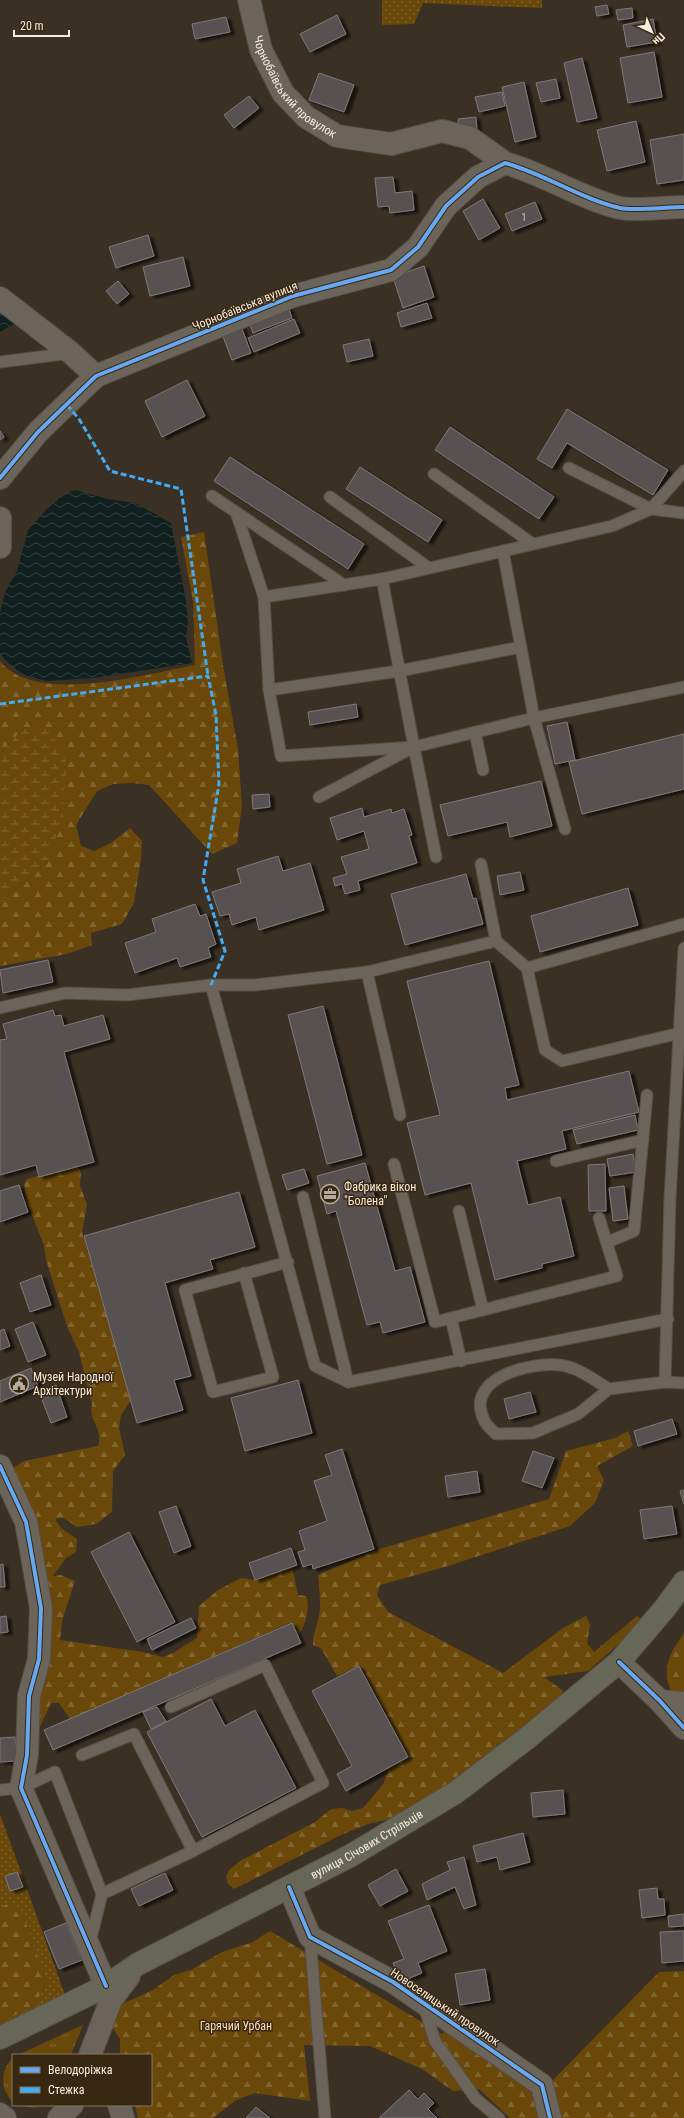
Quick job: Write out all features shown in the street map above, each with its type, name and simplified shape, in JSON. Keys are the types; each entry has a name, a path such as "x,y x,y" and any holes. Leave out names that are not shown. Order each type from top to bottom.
{"main road":[{"name":"вулиця Січових Стрільців","path":"1,2038 106,1986 138,1964 350,1856 455,1793 569,1705 619,1662 665,1608 684,1582"}],"street":[{"name":"Чорнобаївський провулок","path":"249,0 261,50 283,93 306,117 337,136 391,144 442,131 470,138 506,163"},
{"path":"506,163 529,170 586,198 621,208 684,207"},
{"name":"Чорнобаївська вулиця","path":"0,478 38,432 96,376 293,296 391,270 418,247 446,206 478,177 506,163"},
{"path":"0,298 71,353 96,376"},
{"path":"0,518 0,547"},
{"path":"0,1466 26,1522 41,1608 39,1659 29,1696 28,1754 21,1788 106,1986"},
{"path":"619,1662 660,1701 684,1728"},
{"path":"660,1701 684,1703"},
{"path":"289,1887 310,1937"},
{"name":"Новоселицький провулок","path":"310,1937 393,1982 542,2085 550,2118"},
{"path":"96,2049 111,2000 138,1964"},
{"path":"59,2118 71,2106"},
{"path":"119,2106 123,2118"},
{"path":"0,2114 5,2118"}],"lane":[{"path":"0,362 71,353"},
{"path":"569,468 651,510 684,513"},
{"path":"264,597 382,579 612,526 651,510 684,471"},
{"path":"434,474 533,544"},
{"path":"212,496 344,585"},
{"path":"330,497 429,568"},
{"path":"236,512 264,597 269,690 281,756 414,747 534,718 684,688"},
{"path":"503,551 534,718 565,829"},
{"path":"382,579 436,856"},
{"path":"269,690 399,671 521,647"},
{"path":"475,732 483,770"},
{"path":"319,797 414,747"},
{"path":"481,864 496,941 527,968 545,1050 562,1061 680,1033"},
{"path":"527,968 684,924"},
{"path":"0,1008 66,993 128,995 211,985 255,985 367,972 496,941"},
{"path":"665,1382 668,1319 670,1198 684,948"},
{"path":"367,972 400,1115"},
{"path":"211,985 288,1262 315,1366 348,1382 461,1361 668,1319"},
{"path":"608,1242 634,1231 647,1095"},
{"path":"556,1161 643,1140"},
{"path":"394,1164 435,1322 617,1276 600,1218"},
{"path":"303,1197 348,1382"},
{"path":"459,1211 483,1310"},
{"path":"244,1273 273,1377 213,1392 185,1290 244,1273 288,1262"},
{"path":"451,1318 461,1361"},
{"path":"609,1389 568,1367 559,1365 524,1368 498,1377 483,1392 480,1407 484,1421 496,1434 532,1433 578,1414 609,1389 665,1382 684,1383"},
{"path":"102,1894 193,1851 323,1783 265,1665 172,1708"},
{"path":"82,1755 134,1734 193,1851"},
{"path":"0,1790 21,1788 54,1772 102,1894 89,1945"},
{"path":"310,1937 325,2118"},
{"path":"422,2002 435,2042 476,2098 499,2118"}],"green space":[{"path":"382,0 542,0 542,8 423,3 414,24 382,25"},
{"path":"204,532 223,665 238,749 242,806 237,843 212,854 149,785 132,783 113,784 97,791 76,825 81,846 94,851 111,843 130,828 142,841 141,859 134,903 122,924 91,933 92,945 67,954 0,966 0,903 48,861 25,727 0,753 0,661 16,674 38,682 64,684 121,680 195,665 193,601 181,537"},
{"path":"25,727 49,728 67,763 61,820 48,861 0,903 0,753"},
{"path":"78,1166 81,1174 80,1185 87,1205 82,1232 131,1400 121,1415 119,1428 125,1455 113,1471 112,1512 96,1524 77,1527 63,1518 55,1519 61,1528 77,1539 76,1552 66,1558 53,1576 61,1575 75,1581 62,1621 60,1640 143,1652 163,1657 173,1653 197,1638 199,1606 218,1590 241,1578 255,1580 292,1567 298,1595 306,1596 308,1611 303,1627 298,1636 292,1622 70,1719 59,1703 51,1703 39,1729 22,1749 46,1649 10,1470 24,1461 98,1446 99,1440 98,1429 92,1416 92,1405 79,1352 67,1326 46,1260 44,1245 26,1200 24,1184 27,1179"},
{"path":"628,1431 633,1446 597,1466 604,1480 595,1503 570,1526 448,1566 380,1585 377,1595 388,1612 503,1673 563,1628 586,1616 590,1625 587,1643 594,1652 637,1616 641,1619 638,1627 588,1671 544,1677 562,1690 563,1696 513,1736 443,1787 394,1818 368,1824 341,1835 234,1889 228,1884 226,1877 229,1870 240,1861 315,1822 331,1809 343,1808 352,1811 363,1808 384,1783 388,1769 409,1757 360,1665 337,1676 321,1648 313,1645 320,1609 318,1575 376,1550 549,1499 566,1451 615,1438"},
{"path":"684,1633 684,1708 670,1689 667,1680 667,1671 668,1662 672,1652"},
{"path":"0,1814 65,1995 0,2027 0,2023 35,2005 47,1982 21,1909 7,1904 0,1907"},
{"path":"7,1904 21,1908 47,1982 35,2005 0,2023 0,1907"},
{"name":"Гарячий Урбан","path":"270,1931 442,2034 455,2018 553,2080 659,1972 684,1971 684,2118 510,2118 479,2089 453,2091 422,2069 370,2046 304,2045 310,2101 255,2093 236,2100 213,2118 138,2118 135,2106 152,2106 152,2054 120,2054 120,2039 112,2027 115,2014 124,2003 153,1990 174,1975 191,1970 222,1952 253,1942"},
{"path":"83,2025 71,2054 20,2054"},
{"path":"12,2059 12,2101 6,2092 3,2080 9,2063"},
{"path":"23,2106 41,2106 34,2108"}],"water":[{"path":"0,307 18,322 0,332"},
{"path":"75,490 108,499 135,503 171,523 186,601 188,623 186,637 192,663 93,678 47,681 23,675 4,659 0,652 0,613 5,592 17,571 28,530 46,510 63,495"}],"building":[{"path":"607,5 609,14 597,16 595,7"},
{"path":"632,8 633,18 618,20 616,10"},
{"path":"337,15 346,34 310,52 300,34"},
{"path":"226,17 230,32 195,39 192,24"},
{"path":"653,19 657,42 627,47 623,25"},
{"path":"654,52 662,97 628,103 620,58"},
{"path":"582,58 597,118 577,122 564,63"},
{"path":"319,73 354,85 344,112 309,100"},
{"path":"556,79 560,98 541,102 536,83"},
{"path":"524,82 536,137 515,142 502,87"},
{"path":"502,92 505,106 479,112 475,97"},
{"path":"249,96 259,108 234,128 224,115"},
{"path":"476,117 477,131 460,133 458,119"},
{"path":"636,121 645,162 607,171 597,130"},
{"path":"684,134 684,180 657,184 650,140"},
{"path":"393,177 395,193 412,191 414,210 390,213 389,206 378,207 375,178"},
{"path":"483,199 500,228 479,240 463,211"},
{"path":"535,202 542,219 512,231 505,214"},
{"path":"148,235 154,256 116,268 109,247"},
{"path":"183,257 190,286 150,296 143,267"},
{"path":"424,266 434,297 403,308 393,277"},
{"path":"118,281 129,294 117,304 106,291"},
{"path":"427,303 432,318 401,327 397,313"},
{"path":"288,306 292,318 253,333 249,322"},
{"path":"294,319 300,333 254,352 248,338"},
{"path":"241,326 251,353 232,360 222,334"},
{"path":"369,339 373,356 347,362 343,345"},
{"path":"187,380 205,416 162,437 145,401"},
{"path":"567,409 668,470 653,495 567,443 552,468 537,459"},
{"path":"450,427 554,497 539,519 435,450"},
{"path":"0,431 4,437 0,440"},
{"path":"230,457 364,544 348,569 214,481"},
{"path":"360,467 442,520 428,542 346,489"},
{"path":"356,704 358,717 310,725 308,712"},
{"path":"567,722 575,760 555,764 547,726"},
{"path":"684,734 684,789 582,814 569,762"},
{"path":"541,781 552,826 510,837 507,822 448,836 440,805"},
{"path":"269,794 270,807 253,809 252,795"},
{"path":"362,808 364,817 391,809 392,813 404,809 412,835 409,836 417,863 358,881 360,890 345,894 342,884 335,886 333,878 347,874 341,857 369,849 364,831 337,840 330,818"},
{"path":"278,856 283,871 310,863 324,910 259,930 256,917 232,925 229,914 220,916 212,892 241,883 237,869"},
{"path":"520,872 524,890 500,895 497,876"},
{"path":"466,874 473,899 476,898 483,924 405,945 391,894"},
{"path":"628,888 638,925 540,952 531,916"},
{"path":"195,904 200,916 206,914 216,944 208,948 211,957 180,967 177,958 135,973 125,943 156,932 152,919"},
{"path":"48,960 53,982 3,993 0,970"},
{"path":"489,961 519,1085 505,1088 507,1100 629,1071 639,1112 562,1131 566,1149 517,1161 528,1205 560,1197 574,1256 542,1264 542,1268 495,1280 471,1183 425,1195 407,1123 440,1115 407,981"},
{"path":"323,1006 362,1155 327,1164 288,1015"},
{"path":"53,1010 55,1016 61,1015 64,1026 103,1015 110,1039 64,1052 94,1162 39,1177 36,1165 0,1175 0,1040 7,1039 3,1024"},
{"path":"635,1115 638,1130 577,1144 573,1130"},
{"path":"633,1154 636,1172 610,1176 607,1159"},
{"path":"365,1163 395,1271 410,1267 425,1322 383,1333 380,1322 367,1325 336,1211 327,1214 317,1176"},
{"path":"605,1164 606,1211 589,1211 588,1165"},
{"path":"304,1169 309,1183 287,1190 282,1175"},
{"path":"19,1185 28,1212 0,1222 0,1191"},
{"path":"624,1186 628,1219 613,1221 609,1188"},
{"path":"239,1192 255,1247 210,1260 213,1269 165,1283 191,1376 174,1380 183,1410 137,1423 84,1236"},
{"path":"41,1275 51,1305 30,1312 20,1283"},
{"path":"33,1322 46,1355 28,1362 15,1329"},
{"path":"4,1329 10,1346 0,1350 0,1331"},
{"name":"Музей Народної Архітектури","path":"31,1368 38,1386 0,1402 0,1381"},
{"path":"298,1380 312,1433 245,1451 231,1398"},
{"path":"56,1385 67,1417 51,1423 39,1392"},
{"path":"530,1392 536,1412 509,1419 504,1399"},
{"path":"672,1419 677,1434 638,1446 634,1431"},
{"path":"342,1449 374,1549 313,1569 312,1564 303,1567 298,1552 305,1550 299,1531 327,1521 314,1481 332,1475 325,1455"},
{"path":"533,1451 554,1458 542,1488 522,1481"},
{"path":"477,1471 480,1492 448,1497 445,1476"},
{"path":"684,1490 684,1504 680,1491"},
{"path":"176,1506 191,1546 174,1553 159,1512"},
{"path":"672,1506 677,1534 644,1539 640,1510"},
{"path":"129,1532 175,1622 137,1642 91,1552"},
{"path":"291,1548 297,1565 255,1580 249,1563"},
{"path":"3,1564 5,1587 0,1587 0,1565"},
{"path":"6,1616 8,1632 0,1633 0,1617"},
{"path":"191,1618 196,1628 152,1650 147,1639"},
{"path":"292,1623 301,1643 53,1750 44,1730"},
{"path":"359,1666 408,1757 346,1791 337,1774 352,1766 312,1691"},
{"path":"211,1699 225,1726 255,1710 296,1788 202,1837 147,1732"},
{"path":"157,1707 166,1721 151,1729 143,1712"},
{"path":"15,1737 17,1761 0,1762 0,1738"},
{"path":"563,1790 565,1814 533,1817 531,1793"},
{"path":"523,1833 530,1862 500,1870 497,1857 477,1862 473,1846"},
{"path":"464,1857 476,1905 464,1909 455,1887 427,1900 422,1884 450,1870 447,1862"},
{"path":"396,1869 408,1891 380,1906 368,1885"},
{"path":"17,1872 23,1887 10,1891 5,1876"},
{"path":"165,1873 173,1890 139,1906 131,1889"},
{"path":"657,1888 658,1899 664,1899 665,1915 642,1918 639,1890"},
{"path":"429,1905 447,1951 418,1963 422,1973 400,1982 393,1963 404,1959 388,1921"},
{"path":"684,1914 684,1926 669,1927 668,1916"},
{"path":"66,1923 82,1960 59,1969 44,1932"},
{"path":"684,1931 684,1961 662,1963 660,1932"},
{"path":"485,1969 490,2000 460,2005 455,1974"},
{"path":"409,2090 418,2099 424,2093 434,2103 428,2109 437,2118 379,2118"},
{"path":"256,2107 270,2118 246,2118"}],"marked path":[{"path":"67,405 79,419 110,471 181,489 208,676"},
{"path":"0,704 208,676 216,715 219,784 203,880 225,951 211,985"}],"cycle path":[{"path":"0,478 38,432 96,376 293,296 391,270 418,247 446,206 478,177 505,163 534,173 605,204 620,208 642,209 684,207"},
{"path":"0,1466 26,1522 41,1608 39,1659 29,1696 27,1755 21,1788 106,1986"},
{"path":"619,1662 660,1701 684,1728"},
{"path":"289,1887 310,1937 393,1982 542,2085 550,2118"}],"place":[{"name":"Фабрика вікон \"Болена\"","path":"330,1194"},
{"name":"Музей Народної Архітектури","path":"19,1384"}]}
